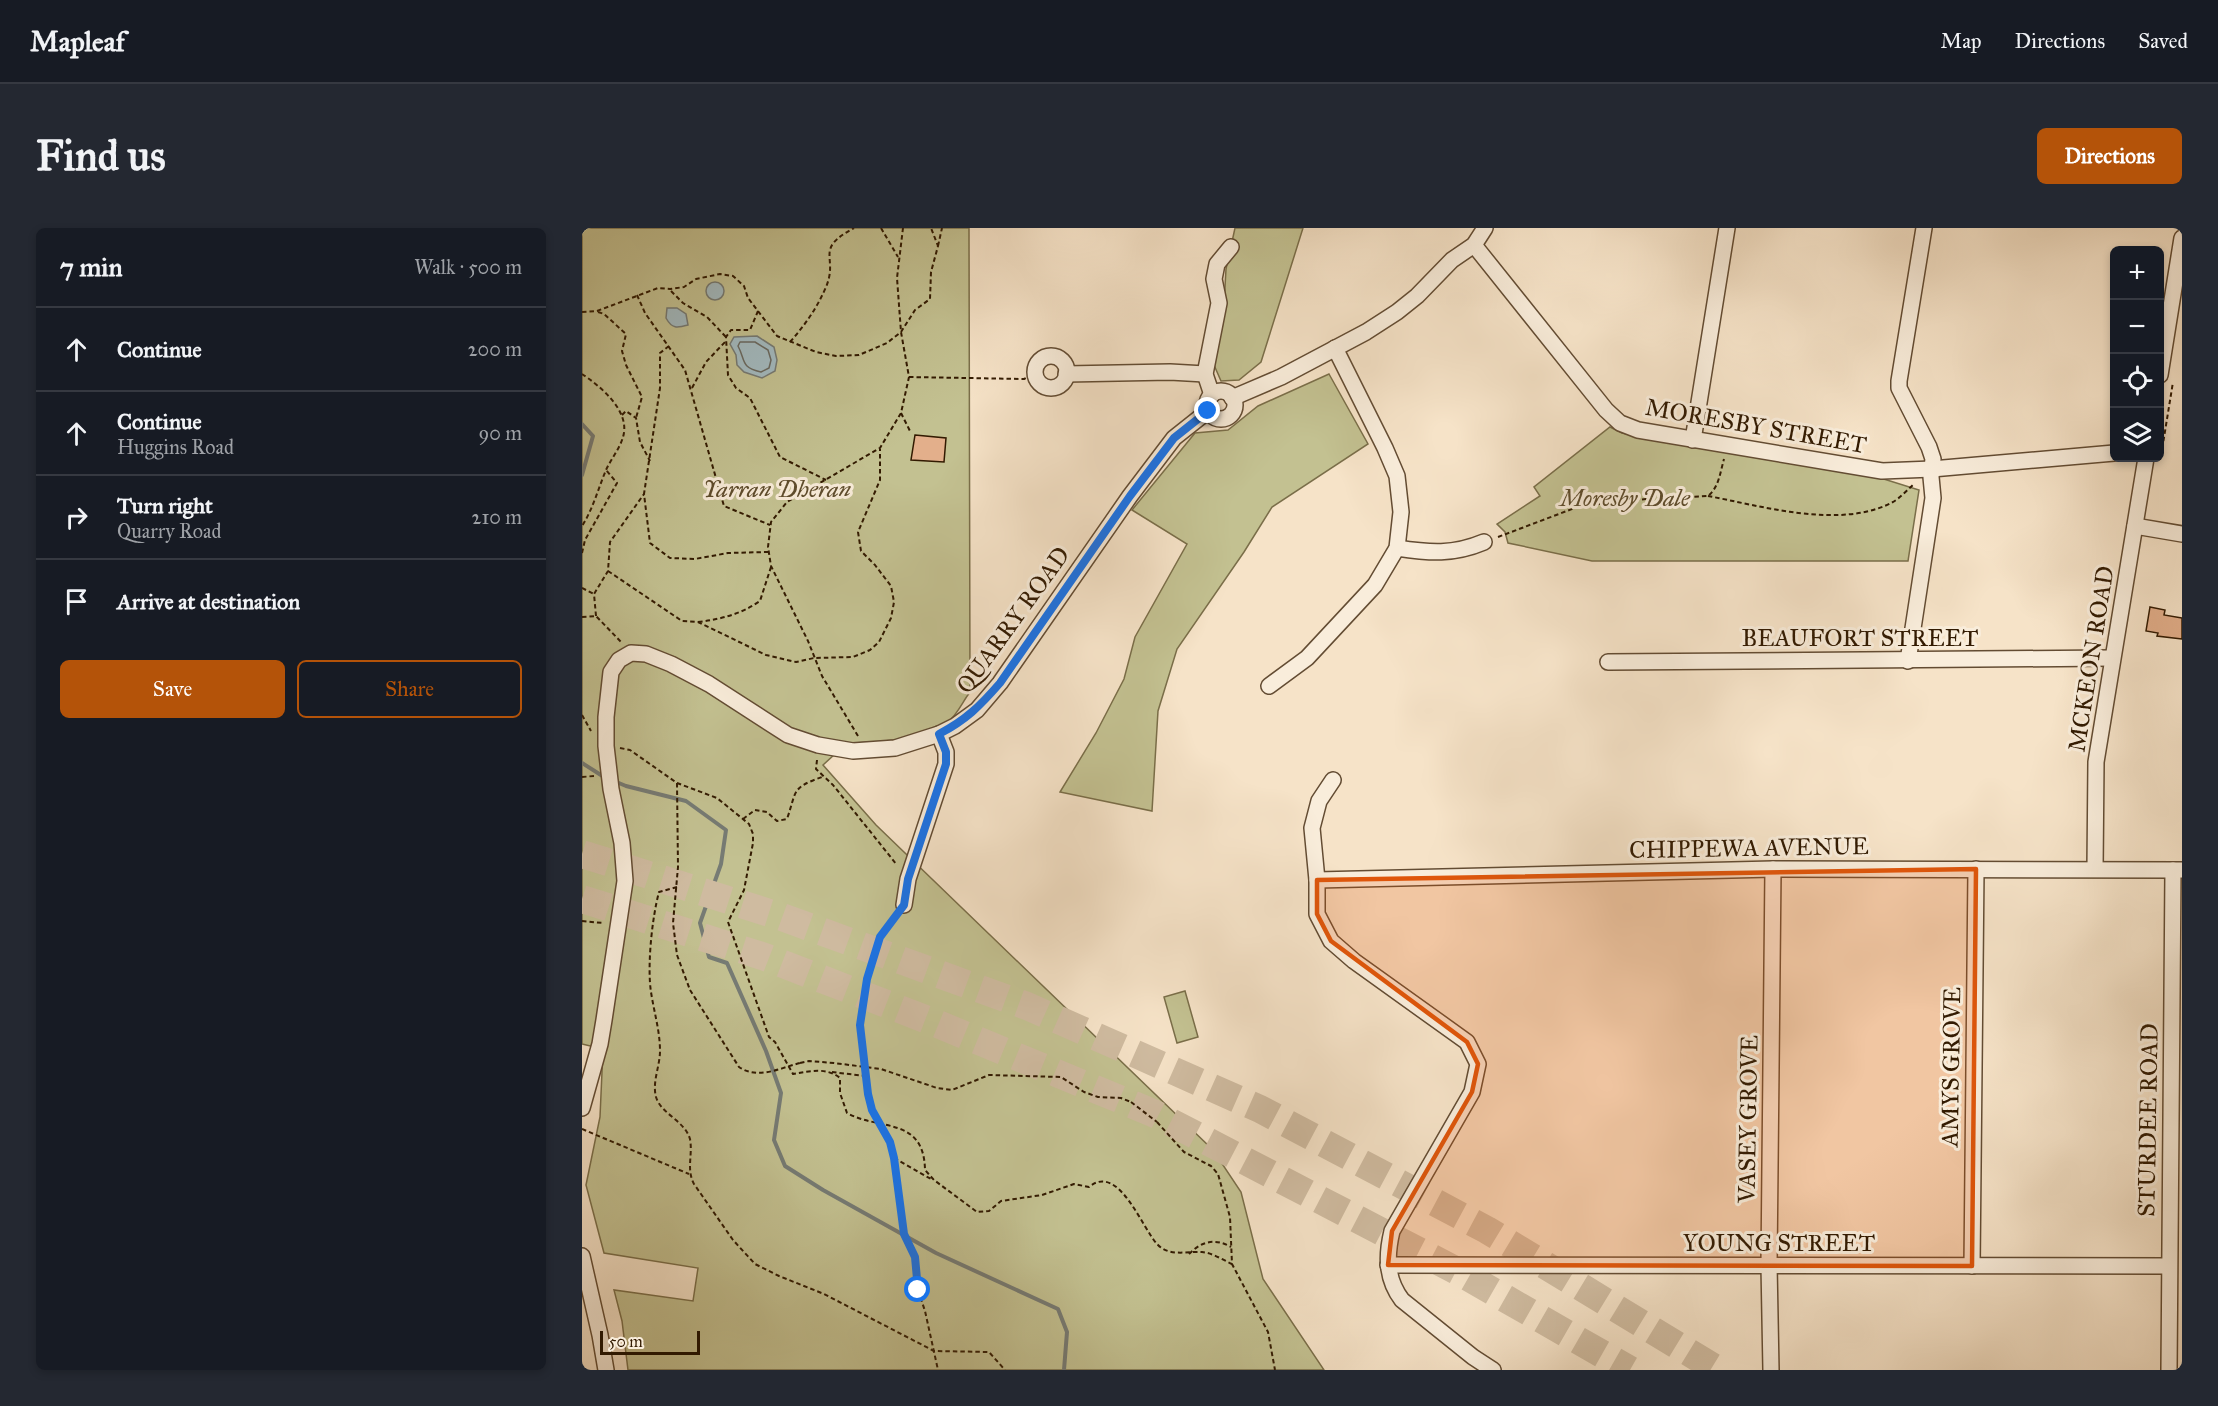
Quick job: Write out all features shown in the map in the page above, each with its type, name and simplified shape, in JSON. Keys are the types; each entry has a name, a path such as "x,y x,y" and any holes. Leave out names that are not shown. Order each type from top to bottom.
{"street":[{"path":"1232,398 1281,377 1366,332 1397,312 1417,296 1452,260 1474,245 1485,228"},
{"path":"1693,440 1727,228"},
{"path":"1908,661 1933,498 1933,459 1899,388 1924,228"},
{"path":"2166,378 2176,315 2182,238"},
{"name":"MORESBY STREET","path":"1474,245 1606,410 1620,423 1638,430 1882,471 1932,469 2110,453"},
{"path":"1212,395 1205,374 1219,303 1214,279 1217,264 1231,247"},
{"path":"1269,686 1307,658 1375,585 1397,548 1401,512 1396,476 1385,448 1335,348"},
{"path":"1046,357 1051,357 1064,364 1066,375 1065,380 1058,386 1048,388 1039,382 1035,373 1038,363 1046,357"},
{"path":"1066,375 1170,372 1205,374"},
{"path":"1221,392 1232,398 1233,411 1227,417 1214,417 1208,411 1207,402 1212,395 1221,392"},
{"name":"QUARRY ROAD","path":"631,652 646,654 671,664 709,684 788,735 818,745 853,751 895,748 939,734 977,710 1000,683 1130,496 1174,438 1208,411"},
{"name":"MCKEON ROAD","path":"2095,869 2096,762 2135,526 2152,462"},
{"path":"2135,526 2182,534"},
{"path":"1397,548 1442,553 1469,548 1484,542"},
{"path":"582,1108 588,1068 604,1020 625,873 622,843 611,789 606,717 611,672 619,660 631,652"},
{"name":"BEAUFORT STREET","path":"1608,662 2112,658"},
{"path":"904,905 908,879 946,764 946,752 939,734"},
{"path":"1333,780 1319,801 1312,828 1317,880 1317,915 1331,941 1354,961 1467,1042 1478,1064 1472,1092 1392,1231 1387,1251 1395,1291 1402,1300 1473,1357 1493,1370"},
{"name":"CHIPPEWA AVENUE","path":"1317,880 1773,868 2178,870"},
{"name":"VASEY GROVE","path":"1771,1370 1769,1265 1773,868"},
{"name":"AMYS GROVE","path":"1972,1266 1976,869"},
{"name":"STURDEE ROAD","path":"2169,1370 2169,1266 2178,870"},
{"path":"582,1256 606,1370"},
{"name":"YOUNG STREET","path":"1388,1265 2169,1266"}],"path":[{"path":"790,342 810,319 827,284 830,266 828,252 832,244 842,234 854,228"},
{"path":"881,228 898,257"},
{"path":"866,750 828,690 808,641 771,566 768,552 770,525 787,502 880,448 901,413 909,376 901,332 897,278 903,228"},
{"path":"931,228 938,246"},
{"path":"582,312 597,311 658,288 684,287 696,279 720,274 733,276 744,286 748,298 777,336 816,352 836,356 860,355 887,343 901,332 915,310 930,299 931,272 942,228"},
{"path":"670,289 683,303 707,317 726,337"},
{"path":"638,295 645,313 685,370 724,506 770,525"},
{"path":"597,311 604,314 626,334 622,351 626,365 642,397 636,418 640,442 650,463"},
{"path":"758,311 750,330 731,330 726,337 728,375 736,388 750,398 780,457 826,480"},
{"path":"692,391 706,362 725,342"},
{"path":"669,346 660,353 660,388 644,494 650,543 670,558 695,559 728,553 768,552"},
{"path":"909,376 1024,380 1035,373"},
{"path":"582,374 604,390 622,415 624,425 624,436 606,470 582,526"},
{"path":"2161,408 2166,378"},
{"path":"622,415 626,411 636,418"},
{"path":"901,413 910,430"},
{"path":"1708,496 1714,491 1719,480 1728,445"},
{"path":"698,622 766,656 796,662 814,658 853,657 870,650 879,642 891,618 894,602 891,586 861,551 858,532 880,480 880,448"},
{"path":"1484,542 1580,506 1646,499 1708,496 1825,516 1871,511 1894,502 1932,469"},
{"path":"582,553 585,540 617,483 606,470"},
{"path":"631,652 596,616 594,594 608,571 610,542 644,494"},
{"path":"608,571 682,621 698,622 717,620 742,612 760,601 771,566"},
{"path":"582,588 594,594"},
{"path":"582,618 596,616"},
{"path":"582,715 607,752 630,750 677,783 717,798 749,824 753,843 744,890 728,922 769,1037 775,1042 793,1074 817,1070 865,1077"},
{"path":"818,745 816,769 833,785 908,879"},
{"path":"743,819 755,810 767,812 777,821 787,819 795,792 802,784 824,776"},
{"path":"677,783 677,887 673,923 677,955 690,990 740,1067 748,1073 758,1074 809,1061 863,1066 881,1069 937,1088 952,1090 989,1075 1047,1075 1061,1077 1084,1092 1098,1097 1121,1098 1131,1102 1156,1122 1184,1152 1211,1166 1218,1174 1230,1217 1232,1264 1268,1332 1275,1370"},
{"path":"677,887 659,892 649,967 651,993 659,1028 660,1054 655,1087 656,1099 682,1126 690,1139 689,1174"},
{"path":"904,905 880,937 867,979 860,1025 863,1066 872,1110 890,1142 904,1234 915,1257 918,1290 938,1370"},
{"path":"582,921 618,925"},
{"path":"832,1072 840,1078 840,1093 847,1113 859,1120 880,1122 907,1132 915,1140 925,1159 925,1170 934,1180"},
{"path":"582,1130 689,1174 733,1240 755,1264 824,1294 934,1351 989,1352 1005,1370"},
{"path":"894,1158 934,1180 977,1212 989,1211 1001,1201 1042,1195 1074,1184 1089,1187 1103,1180 1119,1188 1132,1203 1145,1230 1160,1248 1174,1253 1201,1252 1232,1264"},
{"path":"1189,1254 1204,1243 1213,1240 1232,1247"}],"highlighted area":[{"path":"1976,869 1972,1266 1388,1265 1392,1231 1472,1092 1478,1064 1467,1042 1331,941 1317,914 1317,880"}],"green space":[{"name":"Yarran Dheran","path":"582,228 969,228 970,692 954,716 938,728 914,737 847,743 823,765 876,825 1213,1150 1241,1192 1263,1279 1324,1370 628,1370 622,1321 614,1290 693,1301 698,1268 604,1253 586,1185 600,1117 603,1049 582,1044"},
{"path":"1235,228 1303,228 1261,362 1239,380 1221,381 1214,365 1223,323 1226,269"},
{"path":"1329,374 1368,444 1272,507 1177,649 1158,711 1152,811 1060,792 1096,733 1124,679 1135,637 1187,544 1132,510 1195,433 1228,430 1258,406"},
{"name":"Moresby Dale","path":"1610,427 1622,433 1682,445 1871,475 1919,490 1908,561 1592,561 1508,543 1505,532 1497,524 1540,496 1534,487"},
{"path":"1185,991 1198,1037 1177,1043 1164,997"}],"water":[{"path":"715,282 721,285 724,291 721,297 715,300 709,297 706,291 709,285"},
{"path":"667,308 677,308 686,314 688,325 678,327 670,324 666,318"},
{"path":"757,336 774,347 777,360 775,371 762,378 744,372 737,365 736,355 730,344 734,337"}],"building":[{"path":"915,435 946,438 944,462 911,460"},
{"path":"2150,607 2165,610 2164,615 2182,618 2182,639 2157,636 2158,633 2146,631"}],"waterway":[{"path":"582,424 593,436 582,475"},
{"path":"582,763 604,777"},
{"path":"614,781 686,801 726,830 721,864 700,923 709,957 727,963 766,1051 781,1093 774,1140 785,1166 823,1190 936,1253 1058,1309 1067,1332 1064,1370"}],"tunnel":[{"path":"582,854 779,916 1027,1006 1260,1109 1487,1230 1718,1370"},
{"path":"582,899 765,957 933,1022 1153,1113 1461,1273 1630,1370"}],"route":[{"path":"918,1290 915,1257 904,1234 890,1142 872,1110 868,1094 860,1025 867,979 880,937 904,905 908,879 937,785 946,764 946,752 939,734 977,710 1000,683 1130,496 1174,438 1208,411"}]}
